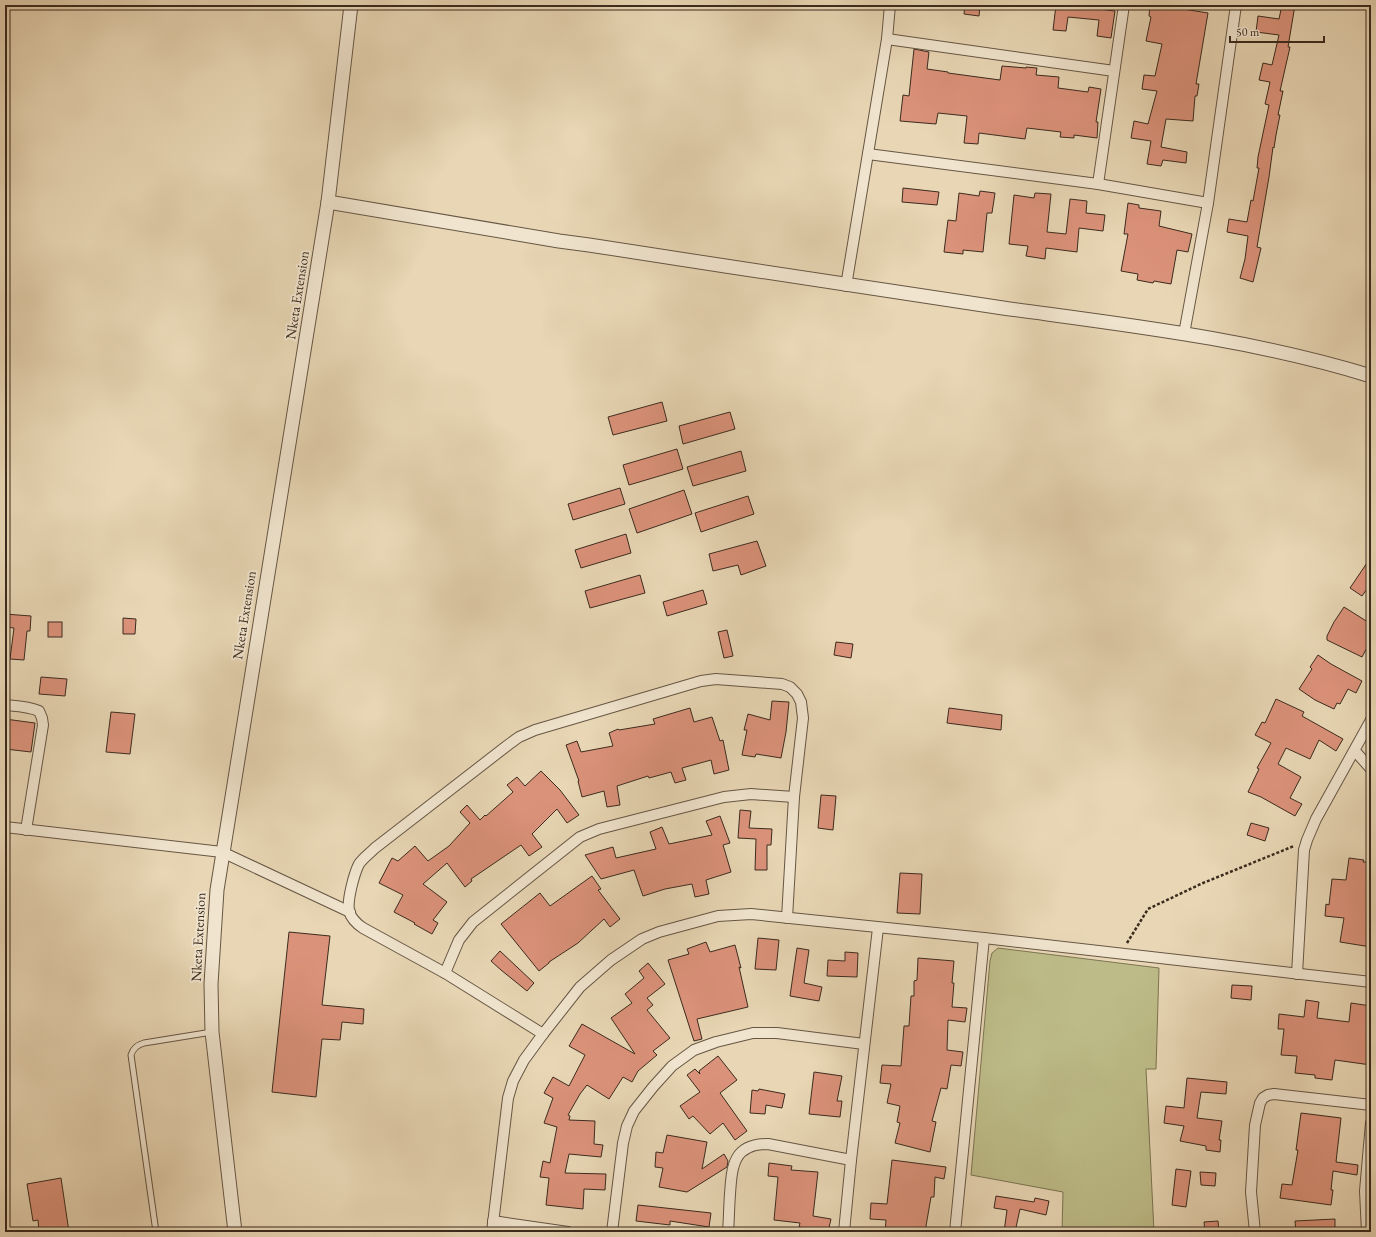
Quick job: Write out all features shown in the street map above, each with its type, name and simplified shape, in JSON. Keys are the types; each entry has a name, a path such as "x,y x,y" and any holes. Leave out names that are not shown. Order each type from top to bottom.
{"street":[{"name":"Nketa Extension","path":"235,1232 212,1032 211,984 217,890 328,202 351,5"},
{"path":"846,286 887,39 890,5"},
{"path":"1098,184 1124,5"},
{"path":"1184,334 1208,203 1236,5"},
{"path":"887,39 1114,71"},
{"path":"868,154 1098,184 1208,203"},
{"path":"328,202 559,241 846,286 1184,334 1279,352 1371,376"},
{"path":"543,1034 445,973 363,928 356,922 350,912 348,902 360,864 365,857 513,741 535,730 701,681 716,679 782,684 790,687 797,694 801,702 803,718 794,797 787,918"},
{"path":"5,705 35,709 39,711 42,718 43,725 26,830"},
{"path":"1296,974 1304,850 1316,819 1371,720"},
{"path":"1355,751 1371,770"},
{"path":"445,973 459,940 473,922 587,833 724,797 751,794 794,797"},
{"path":"5,827 222,852 350,912"},
{"path":"492,1232 508,1098 513,1082 524,1060 580,987 611,960 642,939 659,932 718,916 751,914 984,938 1371,982"},
{"path":"844,1232 878,928"},
{"path":"955,1232 984,938"},
{"path":"612,1232 623,1143 627,1126 634,1111 672,1066 694,1050 716,1042 752,1033 777,1033 864,1044"},
{"path":"1255,1232 1252,1192 1255,1125 1260,1103 1264,1098 1268,1095 1274,1094 1371,1105"},
{"path":"1367,1232 1365,1191 1371,1123"},
{"path":"728,1232 732,1170 738,1155 744,1150 759,1144 768,1144 851,1160"},
{"path":"493,1221 568,1232"}],"lane":[{"path":"156,1232 131,1055 137,1045 144,1043 212,1032"}],"path":[{"path":"1120,954 1148,909 1203,883 1307,840"}],"shaded area":[{"path":"998,948 1159,968 1156,1069 1146,1069 1154,1232 1062,1232 1063,1192 971,1175 990,961 992,953"}],"building":[{"path":"965,5 980,5 979,16 964,14"},
{"path":"1056,5 1115,11 1111,38 1097,36 1099,20 1068,17 1066,31 1053,30"},
{"path":"1150,5 1184,5 1183,9 1208,13 1196,84 1199,84 1197,96 1195,96 1193,121 1166,119 1161,147 1187,152 1186,163 1163,160 1161,166 1147,164 1151,141 1131,138 1134,121 1148,124 1157,91 1142,89 1144,75 1155,76 1162,44 1146,41 1151,17 1149,16"},
{"path":"1282,5 1295,5 1288,47 1290,47 1280,91 1283,91 1278,115 1280,115 1274,148 1273,147 1257,247 1261,248 1253,282 1240,278 1245,259 1248,236 1227,232 1229,219 1247,222 1251,200 1253,201 1259,168 1257,168 1258,157 1269,105 1265,104 1270,82 1259,80 1263,63 1272,65 1279,35 1256,32 1258,16 1279,19"},
{"path":"914,49 929,52 927,69 1000,80 1002,66 1037,68 1036,75 1059,77 1058,88 1088,92 1089,87 1101,89 1096,122 1098,122 1097,138 1074,135 1074,138 1060,137 1061,132 1027,128 1025,139 979,133 978,144 964,143 967,116 938,113 936,124 900,121 903,95 909,96"},
{"path":"903,188 939,192 937,205 902,202"},
{"path":"980,191 995,193 992,213 987,213 983,252 963,250 963,254 944,252 948,220 956,221 959,193 979,196"},
{"path":"1035,193 1051,194 1047,232 1066,234 1070,199 1087,201 1086,213 1105,215 1103,231 1079,228 1077,252 1046,248 1045,259 1026,256 1028,246 1009,244 1014,195 1034,198"},
{"path":"1128,203 1139,205 1139,208 1161,211 1159,226 1192,234 1188,252 1177,250 1171,284 1137,280 1138,274 1121,271 1128,234 1124,234"},
{"path":"662,402 667,421 613,435 608,417"},
{"path":"730,412 735,429 683,444 679,426"},
{"path":"677,449 683,469 629,485 623,465"},
{"path":"741,451 746,471 693,486 687,467"},
{"path":"620,488 625,504 573,520 568,504"},
{"path":"684,490 692,514 637,533 629,509"},
{"path":"748,496 754,514 701,532 695,513"},
{"path":"626,534 631,553 581,568 575,550"},
{"path":"757,541 766,566 741,575 738,565 713,571 709,554"},
{"path":"1371,557 1371,583 1362,596 1350,588"},
{"path":"640,575 645,593 590,608 585,591"},
{"path":"703,590 707,604 667,616 663,602"},
{"path":"1344,607 1371,624 1371,640 1362,657 1327,640 1327,636 1334,622"},
{"path":"5,614 31,616 30,631 27,631 24,660 10,659 14,628 5,627"},
{"path":"123,618 136,619 135,634 123,634"},
{"path":"48,622 62,622 62,637 48,637"},
{"path":"727,630 733,656 724,658 718,632"},
{"path":"836,642 853,644 851,658 834,655"},
{"path":"1318,655 1362,681 1356,693 1348,689 1340,704 1337,703 1334,709 1315,700 1299,689 1312,669 1310,667"},
{"path":"41,677 67,679 65,696 39,694"},
{"path":"1276,699 1304,712 1302,716 1343,739 1336,751 1319,740 1310,759 1286,748 1278,764 1301,777 1290,798 1302,804 1295,816 1261,797 1248,792 1259,769 1257,768 1271,743 1255,735 1262,722 1265,723"},
{"path":"772,701 789,702 786,732 781,758 756,754 755,757 742,755 747,730 744,730 748,714 770,720"},
{"path":"690,708 694,722 712,717 720,741 723,740 729,770 714,774 711,760 682,768 686,780 675,783 671,772 649,778 648,776 617,786 620,805 607,807 604,791 582,797 579,781 566,745 577,741 581,752 613,746 609,733 618,729 655,724 653,719"},
{"path":"949,708 1002,715 1001,730 947,723"},
{"path":"111,712 135,714 130,754 106,752"},
{"path":"5,719 35,723 31,752 5,749"},
{"path":"541,771 560,790 579,815 567,823 557,809 532,834 542,847 529,856 521,845 471,879 472,881 465,887 447,863 423,884 447,902 433,920 438,923 432,934 394,912 403,895 379,883 392,858 398,861 415,846 428,861 449,846 470,823 460,812 467,805 480,820 513,792 507,785 517,777 525,786"},
{"path":"821,795 836,796 833,830 818,828"},
{"path":"740,810 751,811 749,828 772,829 771,845 767,845 767,870 755,870 756,839 738,838"},
{"path":"720,816 730,843 723,845 731,872 706,880 709,894 695,897 692,884 665,889 643,896 634,870 601,879 585,855 613,847 616,858 656,849 650,832 662,827 669,844 712,835 706,821"},
{"path":"1251,823 1269,828 1265,841 1247,835"},
{"path":"1349,858 1364,860 1363,862 1371,862 1371,947 1340,942 1344,918 1325,916 1326,904 1329,905 1332,879 1346,880"},
{"path":"900,873 922,874 920,914 897,913"},
{"path":"592,876 601,889 598,890 620,919 610,927 604,919 578,943 549,962 539,971 501,924 540,893 550,906"},
{"path":"289,932 330,936 322,1005 364,1009 363,1024 342,1022 340,1040 322,1039 316,1097 272,1092"},
{"path":"758,938 779,940 776,970 755,969"},
{"path":"706,942 710,952 735,945 748,1007 697,1019 702,1039 694,1041 668,960 689,954 687,949"},
{"path":"797,948 809,950 804,983 822,987 819,1001 790,996"},
{"path":"500,951 534,983 527,991 491,961"},
{"path":"845,952 858,953 857,977 827,976 828,960 845,961"},
{"path":"918,958 954,961 952,1007 967,1008 965,1022 948,1020 947,1050 963,1052 961,1066 951,1065 947,1089 941,1088 932,1121 936,1122 930,1152 895,1143 900,1123 897,1122 900,1106 887,1103 891,1084 880,1083 882,1065 901,1066 904,1026 909,1026 911,996 914,996 914,981 917,980"},
{"path":"648,963 665,984 647,998 653,1005 647,1010 670,1038 653,1051 657,1055 638,1071 632,1082 623,1077 609,1099 587,1085 580,1094 568,1115 570,1116 569,1120 595,1121 594,1144 603,1145 601,1157 569,1154 565,1173 606,1174 605,1190 584,1189 583,1209 546,1205 549,1178 540,1177 543,1161 550,1163 557,1127 544,1123 553,1098 544,1093 553,1077 569,1086 585,1055 569,1046 582,1024 635,1054 611,1018 632,1003 625,994 644,978 639,971"},
{"path":"1232,985 1252,986 1251,1000 1231,998"},
{"path":"1306,1000 1319,1002 1317,1018 1349,1022 1351,1003 1371,1006 1371,1065 1335,1060 1332,1080 1315,1078 1315,1075 1295,1073 1297,1056 1281,1055 1284,1029 1278,1029 1279,1014 1304,1017"},
{"path":"718,1056 737,1080 720,1093 747,1131 735,1140 723,1123 710,1134 693,1116 689,1119 680,1106 700,1092 687,1075 695,1069 700,1074 699,1071"},
{"path":"814,1072 842,1076 837,1101 842,1101 840,1117 809,1114"},
{"path":"1187,1078 1227,1082 1226,1094 1201,1092 1197,1118 1222,1121 1219,1140 1221,1140 1220,1152 1206,1150 1206,1146 1180,1141 1184,1126 1164,1123 1166,1106 1184,1108"},
{"path":"759,1089 785,1094 782,1108 766,1105 765,1114 750,1113 752,1090 758,1091"},
{"path":"1301,1113 1341,1118 1336,1162 1358,1165 1357,1175 1333,1171 1331,1205 1280,1198 1282,1184 1292,1185 1298,1150 1296,1150"},
{"path":"667,1135 707,1142 702,1169 724,1154 728,1161 727,1167 687,1192 659,1187 663,1168 655,1167 656,1152 663,1153"},
{"path":"892,1160 946,1167 944,1179 935,1177 934,1197 931,1197 925,1232 885,1232 886,1220 870,1219 871,1203 887,1204"},
{"path":"769,1163 792,1166 791,1170 818,1172 813,1216 831,1219 828,1232 799,1227 800,1223 774,1220 778,1177 768,1176"},
{"path":"1176,1169 1191,1171 1186,1207 1172,1205"},
{"path":"1200,1172 1216,1173 1215,1186 1201,1185"},
{"path":"61,1178 69,1232 39,1232 38,1220 33,1221 27,1184"},
{"path":"996,1196 1034,1202 1035,1198 1049,1201 1046,1215 1020,1209 1015,1232 1004,1232 1007,1210 994,1208"},
{"path":"638,1205 711,1213 709,1227 670,1221 670,1225 636,1221"},
{"path":"1335,1219 1335,1231 1296,1232 1295,1221"},
{"path":"1218,1221 1219,1232 1205,1232 1204,1222"}]}
